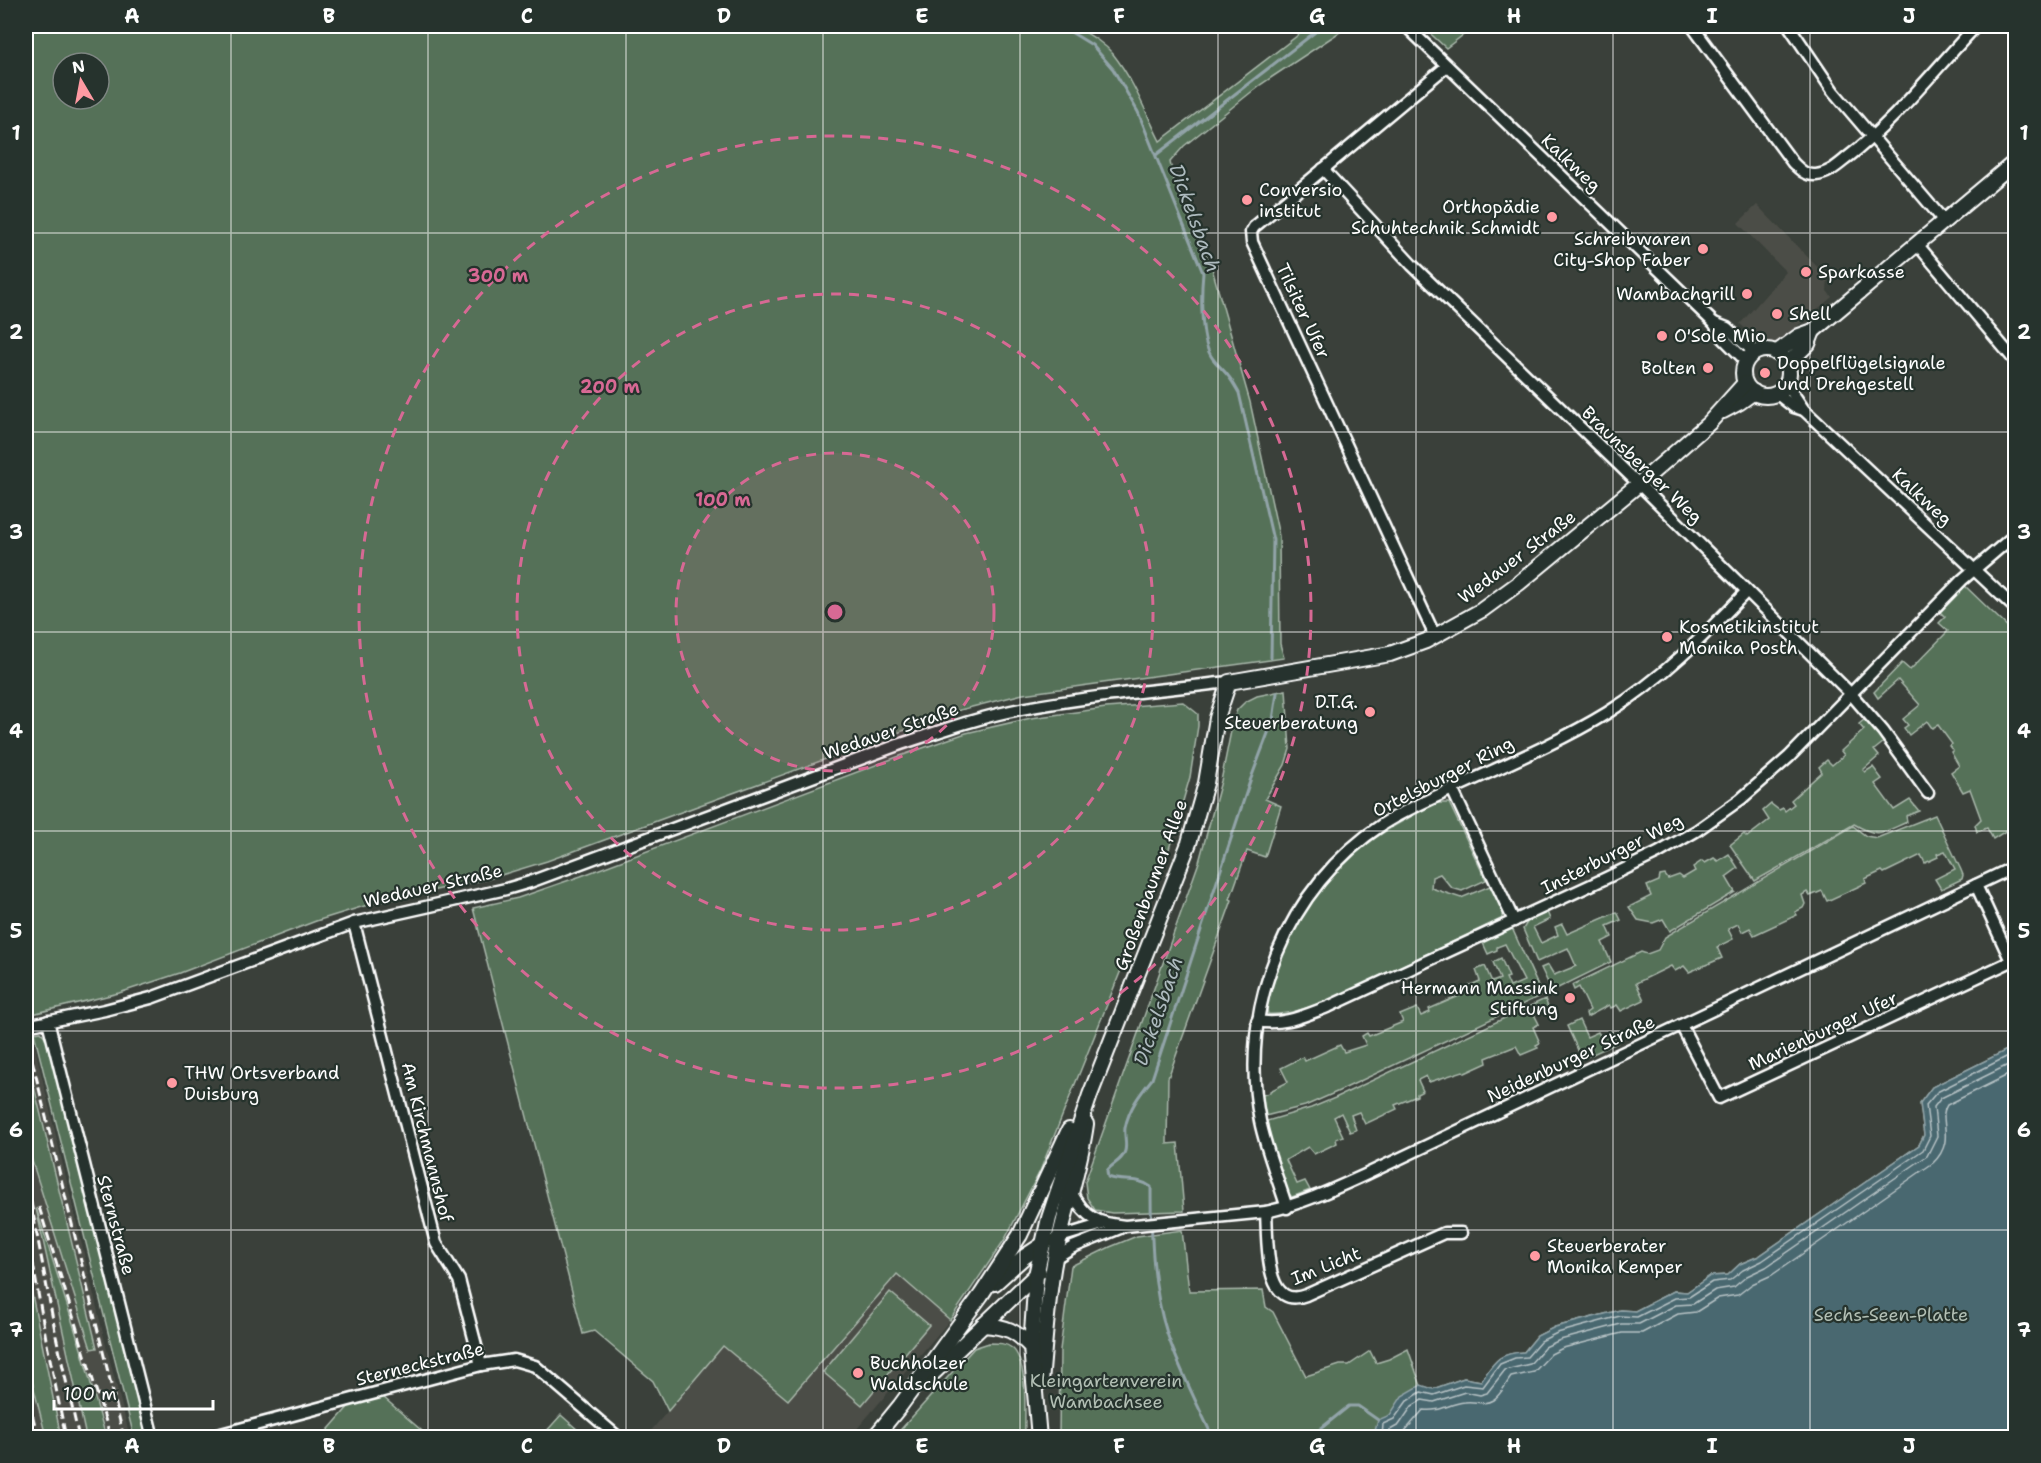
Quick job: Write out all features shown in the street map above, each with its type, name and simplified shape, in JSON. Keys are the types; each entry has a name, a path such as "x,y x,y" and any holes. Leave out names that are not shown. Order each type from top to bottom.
{"main road":[{"path":"1776,352 1799,336 1813,331 2016,161"},
{"path":"1787,364 1808,344 1813,331"},
{"path":"1765,350 1776,352 1787,364 1788,374 1781,388 1765,395 1749,387 1743,372 1750,357 1765,350"},
{"name":"Wedauer Straße","path":"1229,682 1390,654 1435,636 1482,610 1520,583 1639,484 1721,411 1727,401 1749,387"},
{"name":"Großenbaumer Allee","path":"1039,1437 1031,1347 1036,1275 1042,1245 1065,1164 1090,1095 1189,843 1206,783 1217,718 1229,682"},
{"path":"874,1437 900,1406 981,1295 1020,1236 1075,1118 1090,1095"},
{"name":"Großenbaumer Allee","path":"1038,1417 1051,1287 1060,1237 1083,1146 1090,1095"},
{"path":"981,1295 1024,1257 1042,1245"},
{"path":"900,1406 1056,1258"},
{"path":"983,1325 997,1326 1018,1333 1031,1347"}],"street":[{"name":"Kalkweg","path":"1406,26 1714,323 1727,328 1750,357"},
{"path":"1692,26 1793,163 1803,174 1816,175 1831,170 1872,138 1923,86 1976,26"},
{"path":"1789,26 1833,91 1944,221"},
{"name":"Tilsiter Ufer","path":"1435,636 1252,242 1251,232 1254,227 1447,66"},
{"name":"Braunsberger Weg","path":"1323,169 1412,265 1639,484 1851,694 1883,731 1928,793"},
{"path":"1917,244 2016,362"},
{"name":"Kalkweg","path":"1781,388 1794,407 1804,411 2016,609"},
{"name":"Insterburger Weg","path":"1257,1021 1274,1024 1330,1006 1658,853 1696,831 1741,799 1789,757 1974,569 2016,534"},
{"name":"Ortelsburger Ring","path":"1287,1208 1260,1119 1254,1074 1257,1021 1269,974 1279,949 1291,923 1318,881 1358,842 1384,823 1575,730 1632,697 1668,670 1747,591"},
{"name":"Wedauer Straße","path":"26,1026 151,998 354,922 530,882 952,727 1029,708 1229,682"},
{"path":"1452,789 1514,921"},
{"name":"Neidenburger Straße","path":"1042,1245 1102,1224 1125,1226 1266,1212 1310,1200 2016,866"},
{"path":"1976,885 2013,960"},
{"name":"Am Kirchmannshof","path":"354,922 436,1243 459,1280 481,1365"},
{"name":"Marienburger Ufer","path":"1681,1025 1719,1098 2013,960"},
{"name":"Sternstraße","path":"48,1021 153,1437"},
{"path":"1071,1192 1079,1206 1102,1224"},
{"name":"Im Licht","path":"1266,1212 1272,1279 1287,1297 1297,1299 1444,1233 1461,1233"},
{"name":"Neidenburger Straße","path":"1056,1258 1072,1247 1125,1226"},
{"name":"Sterneckstraße","path":"206,1437 441,1375 514,1360 535,1366 619,1437"}],"shaded area":[{"path":"1757,205 1828,278 1827,291 1832,297 1781,340 1773,344 1763,344 1740,324 1786,272 1738,223"},
{"path":"32,1035 130,1437 106,1437 82,1352 38,1216 86,1437 31,1437 26,1411 26,1138 91,1349 97,1348 26,1053 26,1036"},
{"name":"Buchholzer Waldschule","path":"897,1274 950,1320 850,1437 645,1438 723,1345 788,1400"}],"green space":[{"path":"26,26 1075,26 1100,42 1113,54 1133,85 1160,141 1310,26 1349,26 1260,85 1184,146 1170,162 1173,177 1211,265 1250,402 1279,536 1280,644 1284,658 1023,694 960,710 547,861 488,879 374,903 316,921 180,973 119,993 28,1015 26,1005"},
{"path":"1422,26 1475,26 1446,48"},
{"path":"1964,585 2015,634 2015,830 2009,833 2007,830 1993,839 1987,828 1977,832 1975,825 1981,819 1970,789 1963,792 1951,772 1959,766 1949,746 1952,744 1938,725 1932,728 1927,721 1909,735 1904,728 1908,725 1903,719 1920,705 1898,680 1878,698 1874,692 1902,663 1910,670 1948,631 1939,623 1945,617 1939,611"},
{"path":"1286,690 1290,749 1285,765 1265,799 1281,806 1265,857 1247,851 1230,899 1232,900 1168,1078 1167,1144 1178,1143 1184,1211 1112,1213 1095,1210 1087,1198 1085,1182 1199,862 1237,710 1245,702 1257,696"},
{"path":"1183,702 1198,714 1198,726 1190,777 1167,856 1040,1171 1005,1239 950,1320 897,1274 788,1400 723,1346 668,1411 653,1381 594,1331 583,1334 473,908 518,898 581,876 966,733 1031,718 1106,708"},
{"path":"1865,719 1884,742 1874,750 1879,756 1863,770 1865,772 1873,767 1882,779 1875,784 1894,810 1910,800 1919,811 1906,816 1907,822 1881,832 1875,833 1854,824 1755,881 1730,845 1744,834 1747,837 1769,820 1763,811 1771,804 1785,811 1794,804 1791,800 1822,772 1819,767 1827,760 1832,765 1844,755 1841,751 1864,730 1859,724"},
{"path":"1437,803 1449,803 1486,880 1462,891 1452,888 1440,874 1432,877 1431,888 1461,898 1490,886 1493,887 1505,912 1501,919 1332,999 1298,1011 1268,1014 1268,996 1280,958 1289,938 1312,901 1341,867 1374,839"},
{"path":"1935,815 1961,870 1962,879 1941,889 1935,879 1955,869 1945,851 1925,863 1921,855 1884,873 1882,871 1865,879 1866,883 1827,901 1822,891 1810,896 1807,892 1802,895 1805,904 1803,908 1795,912 1797,915 1754,935 1750,928 1742,932 1738,924 1728,929 1733,939 1717,947 1722,958 1689,972 1684,966 1675,971 1671,966 1636,983 1644,1000 1621,1011 1617,1005 1611,1008 1609,1005 1587,1017 1586,1013 1590,1010 1579,987 1574,990 1572,985 1641,952 1647,954 1658,950 1665,937 1853,826 1866,836 1877,838"},
{"path":"1729,854 1738,868 1726,877 1735,892 1670,931 1663,919 1653,923 1638,920 1629,907 1651,896 1647,886 1659,881 1660,876 1665,875 1668,879 1679,875 1683,878 1695,871 1693,867 1702,861 1705,863 1714,858 1718,861"},
{"path":"1547,912 1550,919 1533,927 1541,943 1558,935 1555,927 1562,924 1567,934 1617,912 1621,920 1607,926 1612,937 1602,942 1611,962 1552,991 1541,968 1548,965 1554,975 1576,966 1568,948 1537,962 1523,929 1529,919"},
{"path":"1512,928 1542,995 1305,1106 1265,1116 1262,1095 1288,1082 1281,1068 1303,1057 1305,1061 1340,1045 1344,1052 1366,1045 1362,1036 1367,1033 1369,1036 1403,1022 1400,1015 1417,1008 1421,1016 1430,1012 1429,1009 1466,993 1464,988 1480,981 1476,970 1485,966 1492,982 1500,979 1493,962 1501,958 1509,977 1506,978 1510,987 1524,981 1505,944 1488,954 1482,941"},
{"path":"1545,999 1548,1007 1534,1014 1539,1024 1533,1027 1540,1043 1536,1045 1538,1048 1521,1055 1516,1046 1486,1058 1487,1063 1465,1073 1463,1071 1429,1082 1426,1076 1418,1080 1423,1091 1395,1105 1397,1109 1365,1124 1359,1112 1351,1115 1356,1130 1350,1132 1341,1113 1334,1117 1343,1136 1336,1139 1337,1143 1314,1154 1308,1147 1286,1160 1297,1184 1305,1181 1310,1190 1292,1197 1289,1194 1270,1140 1267,1121 1335,1098"},
{"path":"1579,1020 1587,1037 1598,1032 1601,1037 1612,1032 1617,1043 1582,1059 1567,1026"},
{"path":"41,1032 46,1038 147,1437 134,1437 34,1033"},
{"name":"Sechs-Seen-Platte","path":"2015,1046 2015,1437 1059,1438 1060,1350 1071,1266 1110,1247 1137,1236 1182,1230 1189,1291 1263,1290 1266,1307 1273,1312 1306,1376 1340,1365 1349,1365 1370,1351 1376,1363 1408,1349 1421,1386 1433,1389 1464,1378 1481,1381 1498,1360 1509,1354 1524,1352 1537,1336 1555,1327 1620,1310 1635,1311 1674,1291 1687,1292 1710,1276 1728,1275 1740,1264 1759,1256 1919,1145 1924,1135 1920,1103 1932,1087"},
{"path":"26,1053 97,1348 91,1349 26,1142"},
{"path":"36,1208 82,1352 106,1437 86,1437"},
{"path":"26,1265 61,1437 46,1437 26,1357"},
{"path":"890,1292 929,1325 862,1405 823,1372"},
{"path":"989,1343 999,1343 1012,1348 1021,1365 1025,1404 1025,1437 894,1437 974,1348"},
{"path":"383,1397 429,1437 322,1437 350,1405"},
{"path":"561,1415 579,1431 573,1437 543,1435"}],"water":[{"name":"Sechs-Seen-Platte","path":"2015,1046 2015,1437 1377,1437 1375,1431 1378,1420 1390,1415 1402,1396 1421,1385 1433,1389 1464,1378 1481,1381 1498,1359 1508,1354 1524,1352 1537,1336 1555,1327 1620,1310 1635,1311 1674,1291 1687,1292 1710,1276 1728,1275 1740,1264 1759,1256 1919,1145 1924,1135 1920,1103 1932,1087"}],"waterway":[{"name":"Dickelsbach","path":"899,26 917,26"},
{"name":"Dickelsbach","path":"1061,26 1092,45 1113,69 1138,112 1203,273 1203,327 1207,348 1239,393 1273,540 1271,658"},
{"path":"1156,155 1323,26"},
{"name":"Dickelsbach","path":"1213,1438 1177,1360 1162,1315 1153,1261 1151,1187 1140,1182 1108,1177 1107,1171 1124,1155 1125,1128 1129,1114 1152,1079 1250,781 1273,720 1277,693"},
{"path":"1309,1438 1349,1406 1358,1406 1378,1420"}],"railway":[{"path":"26,1035 124,1438"},
{"path":"26,1176 56,1336 79,1438"},
{"path":"39,1207 111,1438"},
{"path":"33,1264 66,1438"},
{"path":"26,1389 38,1438"}],"place":[{"name":"Conversio institut","path":"1247,200"},
{"name":"Orthopädie Schuhtechnik Schmidt","path":"1552,217"},
{"name":"Schreibwaren City-Shop Faber","path":"1703,249"},
{"name":"Sparkasse","path":"1806,272"},
{"name":"Wambachgrill","path":"1747,294"},
{"name":"Shell","path":"1777,314"},
{"name":"O'Sole Mio","path":"1662,336"},
{"name":"Bolten","path":"1708,368"},
{"name":"Doppelflügelsignale und Drehgestell","path":"1765,373"},
{"name":"Kosmetikinstitut Monika Posth","path":"1667,637"},
{"name":"D.T.G. Steuerberatung","path":"1370,712"},
{"name":"Hermann Massink Stiftung","path":"1570,998"},
{"name":"THW Ortsverband Duisburg","path":"172,1083"},
{"name":"Steuerberater Monika Kemper","path":"1535,1256"},
{"name":"Buchholzer Waldschule","path":"858,1373"}],"park label":[{"name":"Kleingartenverein Wambachsee","path":"1106,1391"}]}
